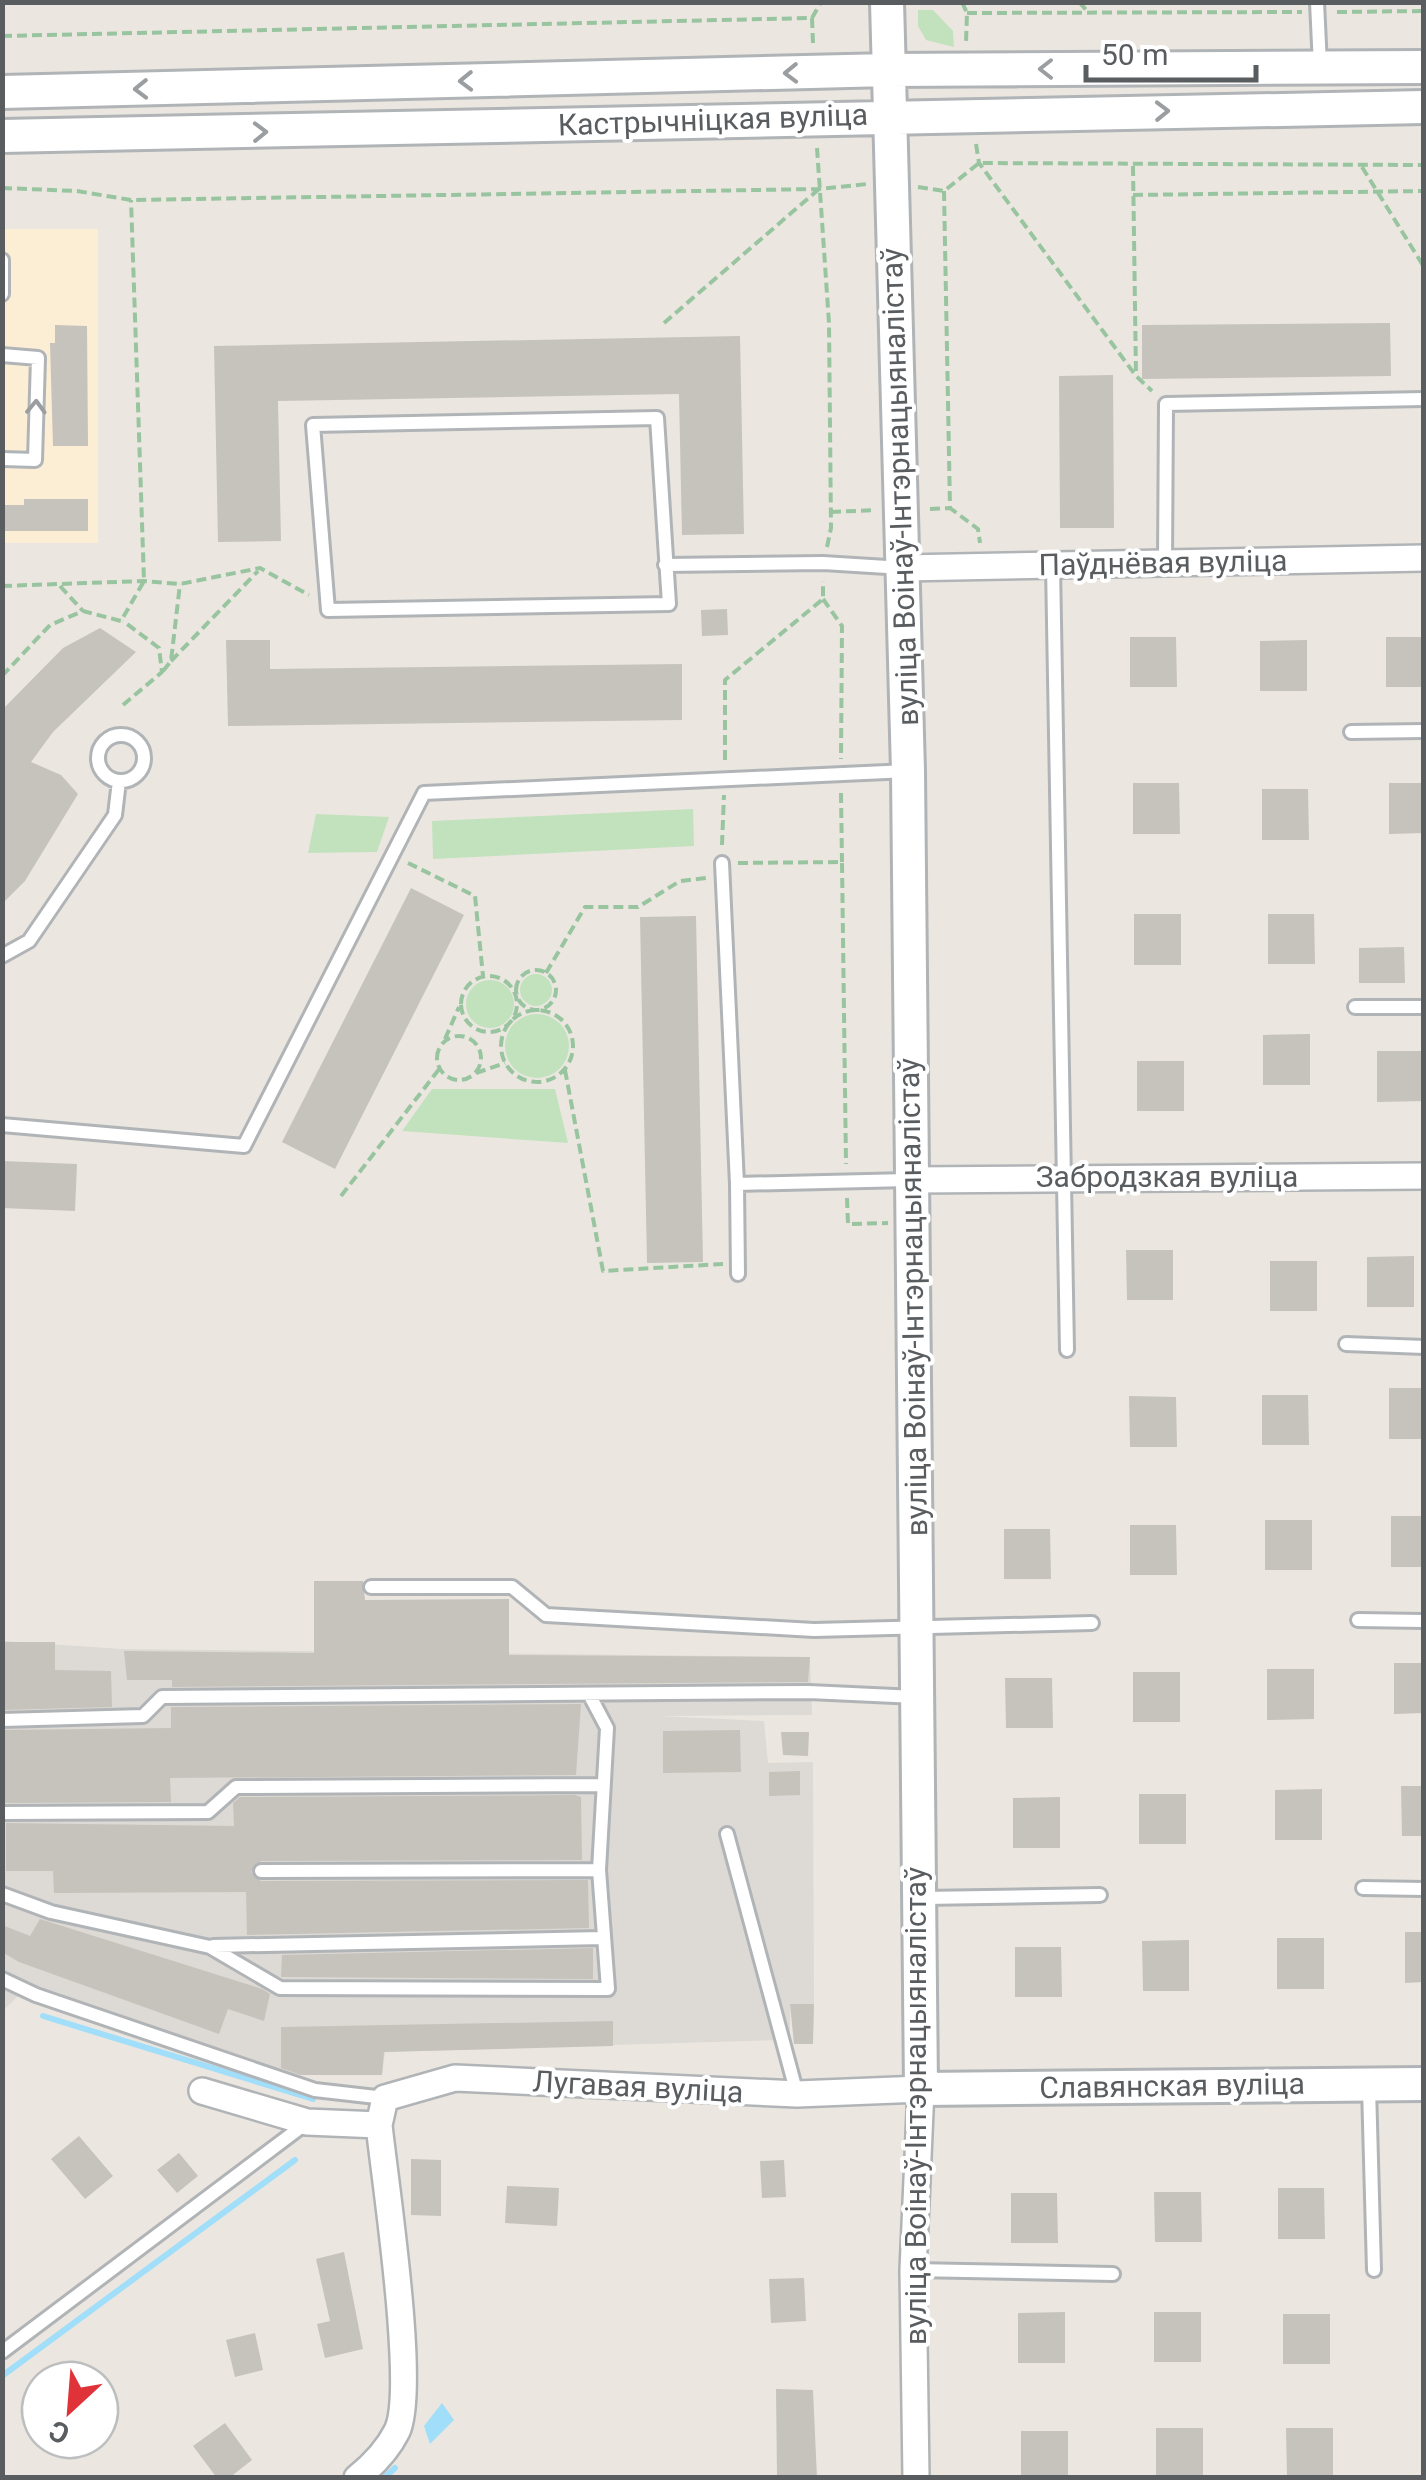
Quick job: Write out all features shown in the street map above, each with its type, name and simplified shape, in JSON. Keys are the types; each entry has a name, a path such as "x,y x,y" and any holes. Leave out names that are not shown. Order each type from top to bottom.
{"main road":[{"name":"вуліца Воінаў-Інтэрнацыяналістаў","path":"887,2 908,772 921,2089"},
{"name":"Кастрычніцкая вуліца","path":"2,92 888,70 1424,67"},
{"name":"Кастрычніцкая вуліца","path":"2,136 1424,107"},
{"name":"Славянская вуліца","path":"921,2089 1424,2084"}],"street":[{"name":"Паўднёвая вуліца","path":"903,568 1424,558"},
{"name":"Забродзкая вуліца","path":"911,1180 1424,1176"},
{"name":"Лугавая вуліца","path":"385,2098 455,2078 797,2094 921,2089"},
{"name":"вуліца Воінаў-Інтэрнацыяналістаў","path":"916,2478 912,2270 921,2089"},
{"path":"202,2091 307,2122 379,2124"},
{"path":"358,2478 374,2464 398,2429 405,2382 379,2124 385,2098"}],"lane":[{"path":"1317,7 1320,68"},
{"path":"2,294 4,260"},
{"path":"2,355 38,358 34,460 2,459"},
{"path":"1165,562 1166,404 1424,399"},
{"path":"658,418 666,566 669,604 328,610 313,425 658,418"},
{"path":"666,566 823,563 903,568"},
{"path":"1053,566 1067,1350"},
{"path":"1350,732 1424,731"},
{"path":"2,1125 244,1146 424,794 908,772"},
{"path":"2,956 29,941 114,815 119,781"},
{"path":"722,870 738,1269"},
{"path":"1355,1007 1424,1008"},
{"path":"737,1184 911,1180"},
{"path":"1346,1344 1424,1347"},
{"path":"371,1587 512,1586 546,1615 814,1630 1092,1623"},
{"path":"1358,1620 1424,1621"},
{"path":"2,1720 142,1716 162,1697 809,1692 916,1696"},
{"path":"210,1946 280,1988 608,1989 599,1870 606,1728 589,1694"},
{"path":"2,1814 208,1812 236,1787 601,1784"},
{"path":"727,1834 797,2094"},
{"path":"261,1871 599,1870"},
{"path":"1363,1888 1424,1889"},
{"path":"2,1894 51,1912 210,1946 602,1938"},
{"path":"918,1898 1100,1895"},
{"path":"2,1979 36,1995 315,2090 385,2098"},
{"path":"1370,2084 1374,2270"},
{"path":"2,2352 307,2122"},
{"path":"912,2270 1113,2274"}],"path":[{"path":"2,36 812,18 821,2"},
{"path":"962,2 967,13 966,48"},
{"path":"1079,2 1089,13"},
{"path":"967,13 1317,7 1424,11"},
{"path":"975,137 979,164 1136,376 1166,404"},
{"path":"910,186 944,191 979,164 1424,166"},
{"path":"1133,166 1136,376"},
{"path":"1362,166 1424,267"},
{"path":"2,188 78,191 132,200 819,189 874,184"},
{"path":"664,324 819,189"},
{"path":"819,189 828,322 831,528 823,563 823,599 842,626 848,1224 912,1222"},
{"path":"944,191 950,508 978,529 985,567"},
{"path":"1133,195 1424,191"},
{"path":"121,620 144,580 132,200"},
{"path":"2,586 144,580 180,584 260,568 306,595 329,598"},
{"path":"123,705 162,672 260,568"},
{"path":"171,661 180,584"},
{"path":"60,586 83,611 121,620 160,648 162,672"},
{"path":"722,870 725,680 823,599"},
{"path":"2,676 50,626 83,611"},
{"path":"392,855 474,896 484,976"},
{"path":"546,972 585,907 638,907 680,881 722,870 842,862"},
{"path":"460,1004 466,1021 480,1031 498,1031 512,1020 547,1006 555,996 554,983 546,972 533,970 521,976 512,1020 501,1041 505,1063 512,1073 533,1082 545,1082 564,1070"},
{"path":"505,1063 454,1080 440,1068 437,1058 467,986 484,976 500,977 523,1006 558,1016 572,1036 573,1048 564,1070 602,1271 738,1269"},
{"path":"443,1044 455,1036 474,1042 481,1054 476,1074"},
{"path":"341,1196 440,1068"}],"shaded area":[{"path":"3,229 98,229 98,543 3,543"},
{"path":"3,1641 122,1649 810,1657 812,1715 659,1716 764,1721 768,1763 813,1762 814,2004 790,2005 790,2044 781,2040 385,2052 382,2075 256,2075 19,1995 3,2011"}],"green space":[{"path":"918,10 933,10 953,31 954,47 926,40 918,26"},
{"path":"693,809 694,846 433,859 432,821"},
{"path":"316,814 389,817 377,852 308,853"},
{"path":"536,974 547,979 552,990 547,1001 536,1006 525,1001 520,990 525,979"},
{"path":"490,980 507,987 514,1004 507,1021 490,1028 473,1021 466,1004 473,987"},
{"path":"537,1014 560,1023 569,1046 560,1069 537,1078 514,1069 505,1046 514,1023"},
{"path":"432,1089 555,1089 568,1143 402,1131"}],"water":[{"path":"442,2403 454,2420 430,2444 424,2426"}],"building":[{"path":"1390,323 1391,376 1142,379 1142,325"},
{"path":"55,325 87,326 88,446 53,446 50,343 55,343"},
{"path":"740,336 744,534 682,535 679,394 278,401 281,541 218,542 214,346"},
{"path":"1113,375 1114,528 1060,528 1059,376"},
{"path":"24,499 88,499 88,531 2,531 2,505 24,505"},
{"path":"727,609 728,635 702,636 701,610"},
{"path":"100,628 136,652 53,732 31,762 61,775 78,794 25,881 2,904 2,710 63,648"},
{"path":"1130,637 1176,637 1177,687 1130,687"},
{"path":"1386,637 1424,637 1424,687 1386,687"},
{"path":"226,640 270,640 270,669 682,664 682,720 228,726"},
{"path":"1307,640 1307,691 1260,691 1260,641"},
{"path":"1133,783 1179,783 1180,834 1133,834"},
{"path":"1389,783 1424,783 1424,833 1389,834"},
{"path":"1262,789 1308,789 1309,840 1262,840"},
{"path":"411,888 464,915 335,1169 282,1142"},
{"path":"1134,914 1181,914 1181,965 1134,965"},
{"path":"1268,914 1314,914 1315,964 1268,964"},
{"path":"696,916 703,1262 647,1263 640,917"},
{"path":"1404,947 1405,983 1359,983 1359,948"},
{"path":"1310,1034 1310,1085 1263,1085 1263,1035"},
{"path":"1377,1051 1424,1051 1424,1101 1377,1102"},
{"path":"1137,1061 1184,1061 1184,1111 1137,1111"},
{"path":"2,1161 77,1164 75,1211 2,1208"},
{"path":"1126,1250 1173,1250 1173,1300 1127,1300"},
{"path":"1414,1256 1414,1307 1367,1307 1367,1257"},
{"path":"1270,1261 1317,1261 1317,1311 1270,1311"},
{"path":"1389,1388 1424,1388 1424,1439 1389,1439"},
{"path":"1262,1395 1308,1395 1309,1445 1262,1445"},
{"path":"1129,1396 1176,1397 1177,1447 1130,1447"},
{"path":"1391,1516 1424,1516 1424,1567 1391,1567"},
{"path":"1265,1520 1312,1520 1312,1570 1265,1570"},
{"path":"1130,1525 1176,1525 1177,1575 1130,1575"},
{"path":"1004,1529 1050,1529 1051,1579 1004,1579"},
{"path":"314,1581 363,1581 365,1600 509,1599 509,1655 810,1657 808,1682 172,1687 172,1680 127,1680 124,1651 314,1653"},
{"path":"2,1642 55,1642 55,1670 111,1671 112,1707 2,1710"},
{"path":"1394,1663 1424,1663 1424,1713 1394,1714"},
{"path":"1267,1669 1314,1669 1314,1719 1267,1720"},
{"path":"1133,1672 1180,1672 1180,1722 1133,1722"},
{"path":"1005,1678 1052,1678 1053,1728 1006,1728"},
{"path":"581,1704 576,1775 170,1778 171,1802 2,1803 2,1730 171,1728 171,1707"},
{"path":"740,1730 741,1772 663,1773 663,1731"},
{"path":"781,1732 809,1732 808,1756 783,1755"},
{"path":"800,1771 800,1795 769,1796 769,1772"},
{"path":"1401,1786 1424,1786 1424,1836 1402,1836"},
{"path":"1322,1789 1322,1840 1275,1840 1275,1790"},
{"path":"1139,1794 1186,1794 1186,1844 1139,1844"},
{"path":"240,1797 581,1797 582,1860 261,1861 251,1872 261,1881 588,1880 589,1928 247,1935 246,1892 54,1893 53,1871 6,1871 6,1823 234,1826 233,1803"},
{"path":"1060,1797 1060,1848 1013,1848 1013,1798"},
{"path":"40,1919 262,1989 270,1994 264,2021 228,2009 219,2034 19,1962 2,1952 2,1925 30,1936"},
{"path":"1405,1932 1424,1932 1424,1982 1405,1983"},
{"path":"1277,1938 1324,1938 1324,1989 1277,1989"},
{"path":"1189,1940 1189,1991 1143,1991 1142,1941"},
{"path":"1015,1947 1061,1947 1062,1997 1015,1997"},
{"path":"593,1948 593,1979 281,1977 282,1955"},
{"path":"790,2004 814,2004 813,2044 794,2044"},
{"path":"613,2021 613,2046 384,2052 382,2075 301,2075 281,2068 281,2027"},
{"path":"79,2136 113,2176 85,2199 51,2159"},
{"path":"179,2153 198,2176 177,2193 157,2170"},
{"path":"411,2159 441,2160 441,2216 411,2215"},
{"path":"784,2160 786,2197 762,2198 760,2161"},
{"path":"507,2186 559,2188 557,2226 505,2223"},
{"path":"1278,2188 1324,2188 1325,2239 1278,2239"},
{"path":"1154,2192 1201,2192 1202,2242 1155,2242"},
{"path":"1011,2193 1057,2193 1058,2243 1011,2243"},
{"path":"344,2252 363,2349 325,2358 317,2324 330,2321 316,2259"},
{"path":"804,2278 806,2321 771,2323 769,2279"},
{"path":"1065,2312 1065,2363 1018,2363 1018,2313"},
{"path":"1154,2312 1201,2312 1201,2362 1154,2362"},
{"path":"1283,2314 1330,2314 1330,2364 1283,2364"},
{"path":"255,2333 263,2370 235,2377 226,2340"},
{"path":"776,2389 813,2390 817,2478 777,2478"},
{"path":"225,2423 252,2460 229,2478 217,2478 193,2446"},
{"path":"1156,2428 1203,2428 1203,2478 1156,2478"},
{"path":"1286,2428 1333,2428 1333,2478 1287,2478"},
{"path":"1021,2431 1068,2431 1068,2478 1021,2478"}],"waterway":[{"path":"43,2016 313,2099"},
{"path":"2,2376 295,2160"},
{"path":"384,2478 395,2468"}]}
